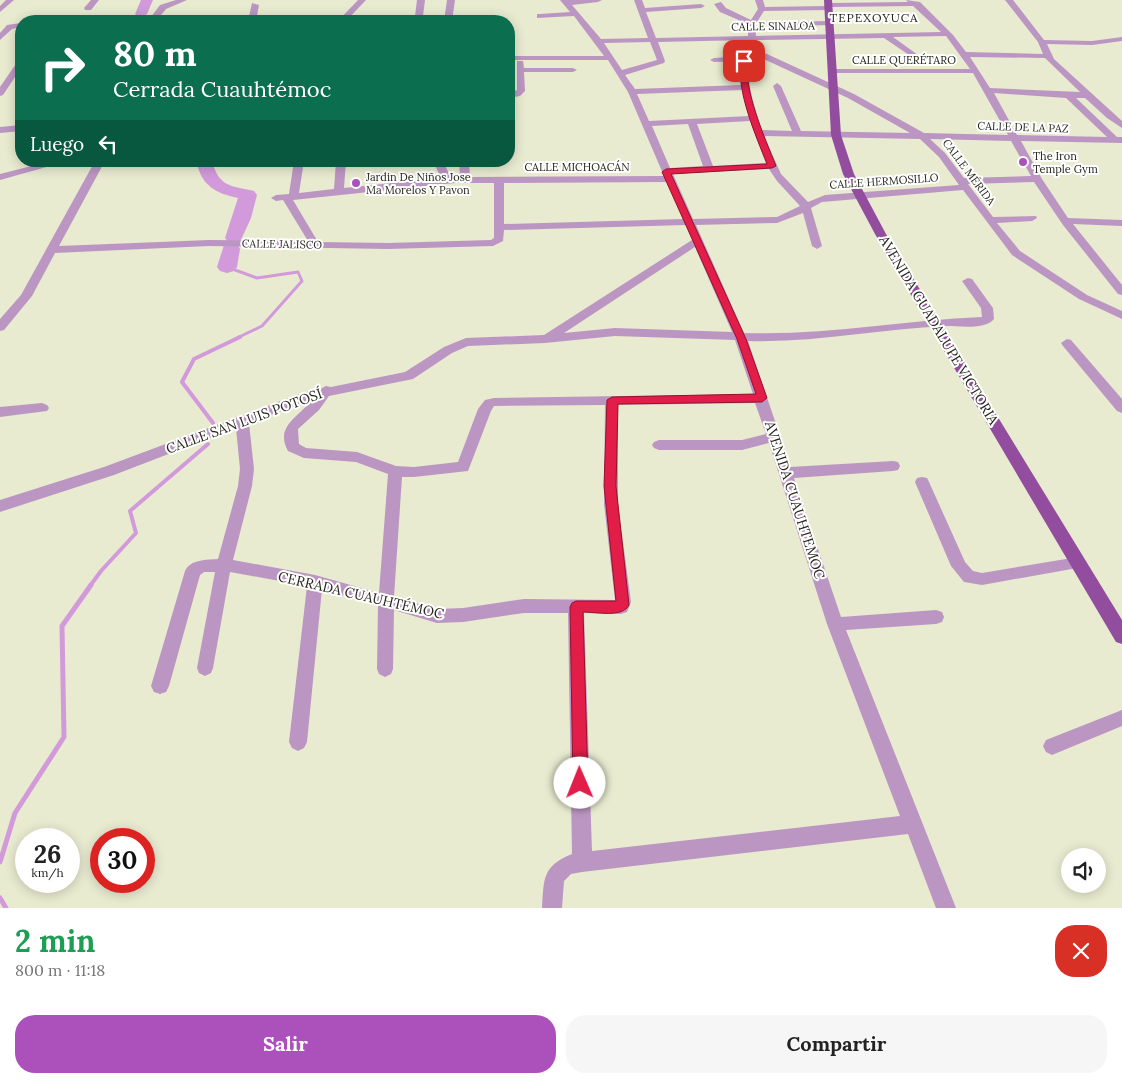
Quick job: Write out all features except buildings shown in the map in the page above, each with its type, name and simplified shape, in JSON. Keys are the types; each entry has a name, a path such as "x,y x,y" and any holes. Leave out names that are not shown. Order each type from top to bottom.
{"main road":[{"name":"AVENIDA GUADALUPE VICTORIA","path":"828,4 836,135 839,148 859,194 933,323 1122,636"}],"street":[{"path":"0,10 10,0"},
{"path":"88,8 95,0"},
{"path":"156,15 161,8 183,0"},
{"path":"347,15 362,0"},
{"path":"419,15 421,0"},
{"path":"449,15 451,0"},
{"path":"565,1 598,0"},
{"path":"621,73 661,61 638,0"},
{"path":"758,0 762,9"},
{"path":"1009,0 1042,42 1047,56 1110,116 1122,124"},
{"name":"AVENIDA CUAUHTEMOC","path":"565,1 600,42 632,92 742,339 835,624 946,908"},
{"path":"253,15 255,2"},
{"path":"817,246 806,208 795,192 778,177 754,118 743,69 746,58 754,51 752,22 762,9 828,4 914,2 933,17 963,54 988,90 1037,179 1066,221 1122,292"},
{"path":"718,4 723,10 752,22"},
{"path":"643,10 701,6"},
{"path":"540,16 577,14"},
{"path":"780,24 829,23"},
{"path":"0,38 9,27 15,26"},
{"name":"CALLE SINALOA","path":"600,42 947,34"},
{"path":"885,35 915,57"},
{"path":"1042,42 1092,43 1122,39"},
{"path":"1110,41 1122,50"},
{"name":"CALLE MÉRIDA","path":"754,51 834,87 922,136 942,155 1009,246 1025,260 1083,297 1122,315"},
{"path":"963,54 1047,56"},
{"path":"515,58 611,58"},
{"path":"515,93 520,92 520,58"},
{"path":"714,60 746,58"},
{"path":"520,70 573,70"},
{"name":"CALLE QUERÉTARO","path":"832,71 975,71"},
{"path":"0,93 15,72"},
{"path":"777,86 798,134"},
{"path":"632,92 746,87"},
{"path":"988,90 1068,96 1089,95"},
{"path":"1068,96 1118,140"},
{"path":"646,124 754,118"},
{"path":"691,122 709,169"},
{"path":"0,130 15,129"},
{"name":"CALLE DE LA PAZ","path":"759,133 1118,140"},
{"path":"740,155 745,167"},
{"path":"668,175 709,169 772,166"},
{"path":"0,177 39,167"},
{"path":"0,327 26,296 97,167"},
{"path":"297,167 285,197 315,245"},
{"path":"339,192 341,167"},
{"path":"441,167 447,180"},
{"path":"464,167 465,180"},
{"name":"CALLE MICHOACÁN","path":"285,197 447,180 668,175"},
{"name":"CALLE HERMOSILLO","path":"689,223 777,220 794,215 825,198 964,184 1037,179"},
{"path":"499,180 500,227 689,223"},
{"path":"989,220 1032,218"},
{"path":"1066,221 1122,223"},
{"name":"CALLE JALISCO","path":"52,250 209,243 388,246 489,244 498,242 500,227"},
{"path":"545,339 697,241"},
{"name":"CALLE SAN LUIS POTOSÍ","path":"0,506 109,471 326,390 409,376 448,350 466,342 545,339 615,332 742,339 800,337 988,319 987,308 968,281"},
{"path":"1067,343 1122,408"},
{"path":"326,390 310,411 291,428 289,437 293,447 304,453 358,457 395,471 414,472 463,468 485,410 490,403 494,402 762,398"},
{"name":"CERRADA CUAUHTÉMOC","path":"160,686 193,571 202,566 224,566 315,581 446,616 508,607 621,607 623,605 610,486 612,400"},
{"path":"0,412 42,408"},
{"path":"205,668 224,566 246,486 247,469 242,421"},
{"path":"659,445 742,445 775,437"},
{"path":"786,473 893,466"},
{"path":"385,669 386,601 395,471"},
{"path":"922,482 959,566 969,577 982,579 1078,563"},
{"path":"298,742 315,581"},
{"path":"576,607 582,862"},
{"path":"835,624 936,617"},
{"path":"1052,746 1122,718"},
{"path":"552,908 555,874 567,864 913,824"}],"waterway":[{"path":"141,14 147,0"},
{"path":"205,167 209,177 218,187 248,195 234,238"},
{"path":"227,267 231,249"},
{"path":"227,267 257,278 298,272 302,281 262,326 237,338"},
{"path":"213,423 182,382 194,359 240,337"},
{"path":"90,586 101,571 136,533 130,511 208,444"},
{"path":"0,862 15,813 64,737 62,626 91,585"},
{"path":"0,898 6,908"}],"place":[{"name":"The Iron Temple Gym","path":"1023,162"},
{"name":"Jardin De Niños Jose Ma Morelos Y Pavon","path":"356,183"}],"district":[{"name":"TEPEXOYUCA","path":"874,18"}],"route":[{"path":"580,783 576,607 621,607 623,605 610,486 612,400 762,398 742,339 666,172 772,166 759,133 746,87 743,69 744,61"}]}
